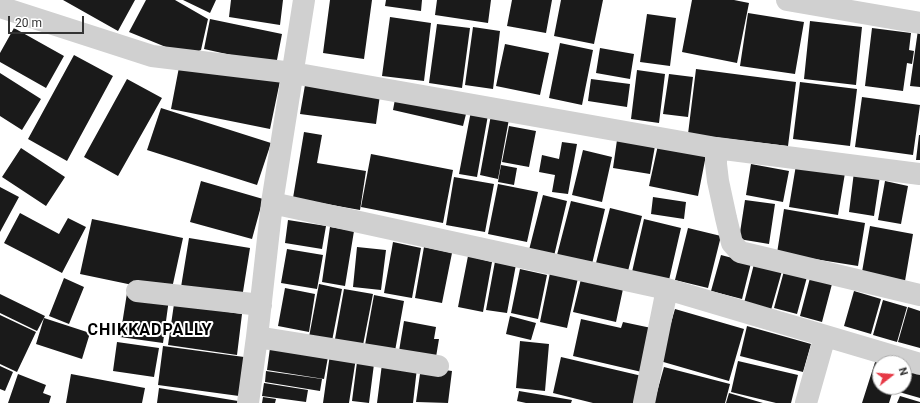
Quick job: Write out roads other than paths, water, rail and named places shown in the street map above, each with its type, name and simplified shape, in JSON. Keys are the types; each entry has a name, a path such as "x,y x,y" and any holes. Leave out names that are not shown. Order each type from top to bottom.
{"street":[{"path":"248,403 272,203 304,0"},
{"path":"787,0 920,23"},
{"path":"1,9 152,56 293,73 716,148 920,174"},
{"path":"716,148 718,181 726,218 732,243 740,252 920,295"},
{"path":"272,203 667,289 920,364"},
{"path":"644,403 667,289"},
{"path":"137,291 261,304"},
{"path":"806,403 825,336"},
{"path":"257,337 438,366"}],"district":[{"name":"CHIKKADPALLY","path":"150,331"}]}
